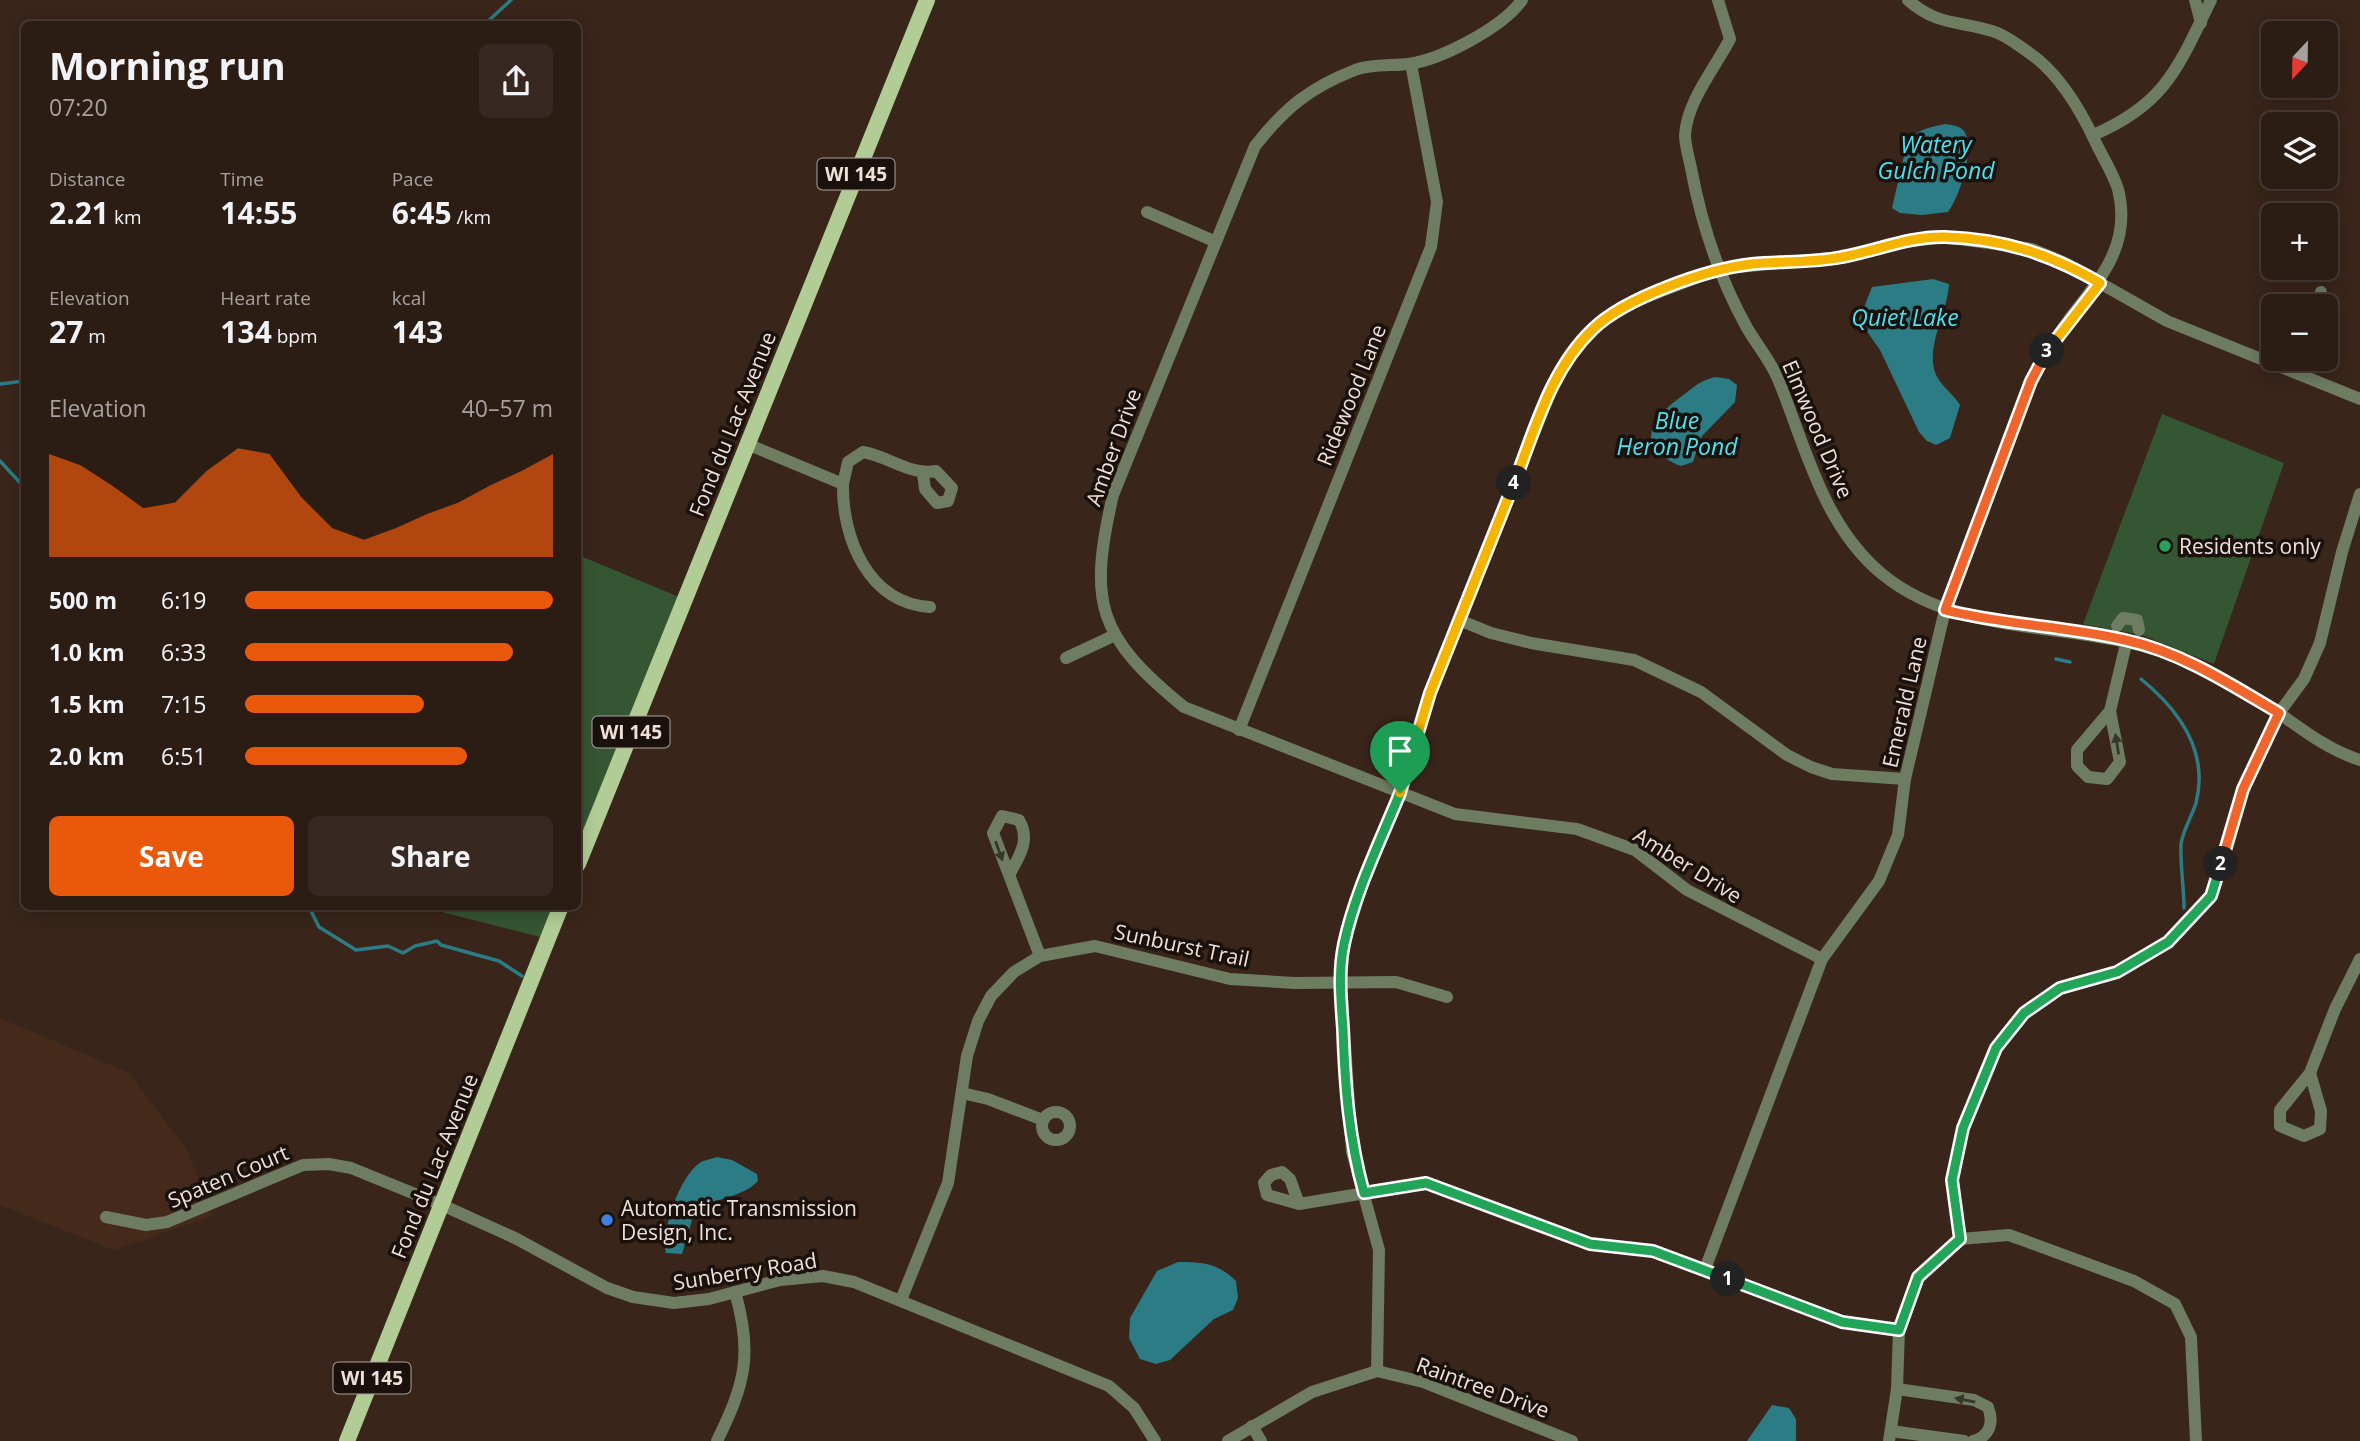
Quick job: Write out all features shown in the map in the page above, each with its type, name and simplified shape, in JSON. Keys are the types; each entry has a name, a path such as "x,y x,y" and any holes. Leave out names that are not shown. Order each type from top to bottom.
{"main road":[{"name":"Fond du Lac Avenue","path":"581,857 927,0"},
{"name":"Fond du Lac Avenue","path":"347,1441 559,910"}],"street":[{"name":"Amber Drive","path":"1522,0 1465,45 1411,64 1358,68 1308,92 1282,113 1255,146 1113,495 1101,547 1103,608 1113,636 1147,677 1184,707 1455,814 1577,829 1635,850 1687,890 1822,959"},
{"name":"Elmwood Drive","path":"1718,0 1730,39 1697,97 1685,134 1696,196 1719,269 1746,325 1777,376 1824,501 1881,573 1918,597 1945,610 1981,619 2127,640 2199,667 2279,713 2321,742 2360,760"},
{"name":"Emerald Lane","path":"1705,1269 1822,959 1879,881 1898,835 1905,779 1945,610 2031,381 2044,355 2070,318 2100,283 2116,250 2121,219 2118,188 2093,135 2061,83 2030,53 1994,31 1953,24 1924,14 1908,0"},
{"path":"2194,0 2201,23"},
{"path":"2093,135 2120,124 2154,99 2178,68 2211,0"},
{"name":"Ridewood Lane","path":"1239,730 1431,247 1437,202 1411,64"},
{"path":"1147,212 1214,242"},
{"path":"1228,1441 1312,1392 1377,1371 1379,1250 1350,1130 1340,981 1344,944 1400,793 1430,693 1556,378 1573,351 1594,328 1623,306 1719,269 1843,257 1896,243 1944,237 2032,249 2063,262 2167,321 2261,353"},
{"path":"2307,371 2360,399"},
{"path":"747,444 843,484"},
{"path":"923,474 877,454 863,452 848,463 843,484 848,533 859,560 878,583 899,600 930,607"},
{"path":"1960,1239 1952,1180 1963,1128 1996,1048 2024,1013 2060,988 2117,972 2168,942 2211,896 2243,789 2279,713 2304,679 2320,643 2342,552 2360,494"},
{"path":"2117,626 2123,618 2132,618 2137,620 2138,631"},
{"path":"1459,620 1491,633 1634,660 1701,692 1787,755 1811,767 1832,774 1905,779"},
{"path":"1066,658 1113,636"},
{"path":"2110,711 2077,750 2077,766 2088,777 2107,779 2120,762 2110,711 2127,640"},
{"path":"1009,876 1040,956"},
{"name":"Sunburst Trail","path":"901,1300 948,1183 974,1032 991,996 1014,972 1040,956 1095,946 1230,979 1296,983 1396,982 1447,997"},
{"path":"2310,1073 2321,1111 2320,1129 2304,1136 2280,1126 2280,1110 2310,1073 2335,1009 2360,959"},
{"path":"962,1093 988,1099 1043,1120"},
{"name":"Spaten Court","path":"106,1217 146,1225 167,1222 303,1166 317,1164 351,1168 442,1205"},
{"path":"1298,1204 1426,1183 1590,1244 1653,1251 1842,1322 1899,1330"},
{"name":"Sunberry Road","path":"442,1205 515,1238 607,1288 633,1297 674,1303 735,1292 780,1280 823,1276 855,1282 1109,1386 1134,1408 1155,1441"},
{"path":"1964,1441 1890,1436 1897,1388 1899,1330 1918,1277 1960,1239 2009,1235 2134,1281 2175,1304 2191,1337 2196,1441"},
{"path":"717,1441 738,1392 747,1357 744,1325 735,1292"},
{"name":"Raintree Drive","path":"1377,1371 1423,1382 1572,1441"},
{"path":"1897,1388 1974,1400 1988,1407 1992,1417 1989,1429 1982,1438 1973,1441"},
{"path":"1252,1426 1261,1441"}],"shaded area":[{"path":"0,1018 129,1073 187,1150 213,1216 114,1250 0,1205"}],"green space":[{"path":"2162,414 2284,463 2214,664 2142,635 2083,624"},
{"path":"581,556 684,599 581,857"},
{"path":"438,910 560,910 548,939"}],"water":[{"name":"Watery Gulch Pond","path":"1946,124 1962,129 1968,146 1965,171 1952,205 1948,212 1922,215 1900,213 1892,208 1907,143 1919,132"},
{"name":"Quiet Lake","path":"1933,279 1949,284 1934,345 1934,369 1939,380 1960,405 1950,438 1936,445 1927,441 1919,432 1880,350 1859,320 1872,287"},
{"name":"Blue Heron Pond","path":"1715,377 1729,379 1737,385 1735,402 1702,436 1693,462 1681,466 1658,452 1651,435 1654,426 1667,408 1678,399 1700,383"},
{"path":"717,1157 732,1160 757,1174 758,1181 744,1191 695,1210 682,1254 666,1253 666,1231 679,1191 693,1169 701,1162"},
{"path":"1178,1262 1203,1263 1223,1270 1236,1281 1238,1298 1233,1310 1214,1319 1170,1360 1156,1364 1140,1359 1129,1338 1130,1318 1157,1271"},
{"path":"1772,1405 1789,1408 1796,1419 1796,1441 1747,1441"}],"waterway":[{"path":"488,21 511,0"},
{"path":"0,384 21,381"},
{"path":"0,461 21,484"},
{"path":"2056,659 2070,662"},
{"path":"2141,679 2179,718 2188,734 2198,766 2196,803 2181,844 2184,908"},
{"path":"310,910 319,927 356,950 388,946 403,953 415,946 437,941 441,945 499,961 522,976"}],"place":[{"name":"Residents only","path":"2165,546"},
{"name":"Automatic Transmission Design, Inc.","path":"607,1220"}],"route":[{"path":"1944,237 2032,249 2063,262 2100,283 2070,318 2044,355 2031,381 1945,610 1981,619 2127,640 2177,657 2220,678 2279,713 2243,789 2211,896 2168,942 2117,972 2060,988 2024,1013 1996,1048 1963,1128 1952,1180 1960,1239 1918,1277 1899,1330 1842,1322 1653,1251 1590,1244 1463,1194 1426,1183 1364,1193 1352,1152 1346,1098 1340,981 1344,944 1361,888 1400,793 1430,693 1556,378 1573,351 1594,328 1623,306 1719,269 1754,264 1794,264 1843,257 1896,243 1944,237"}]}
